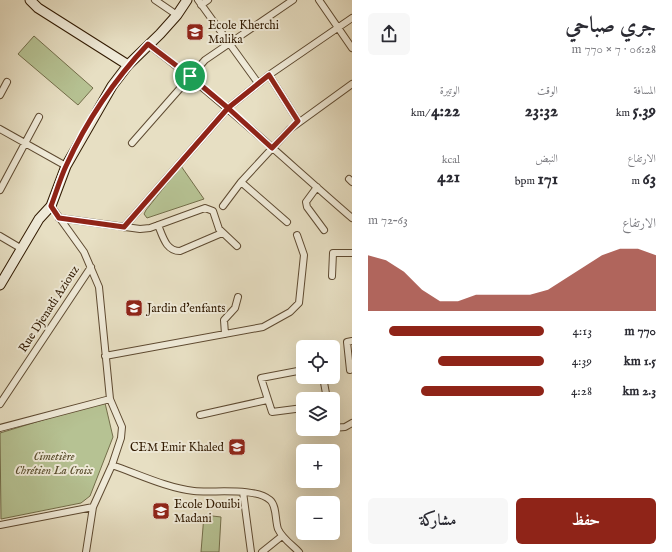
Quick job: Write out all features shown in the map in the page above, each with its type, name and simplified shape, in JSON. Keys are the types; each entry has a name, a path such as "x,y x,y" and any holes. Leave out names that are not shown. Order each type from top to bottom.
{"main road":[{"path":"30,0 38,8 128,65"},
{"path":"0,285 39,219 51,206 66,166 112,86 128,65 177,15 187,0"}],"street":[{"path":"155,0 177,15"},
{"path":"208,0 199,2 258,83"},
{"path":"132,143 204,60 294,0"},
{"path":"319,0 352,48"},
{"path":"124,227 228,108 269,75 352,18"},
{"path":"148,44 190,76 228,108 352,218"},
{"path":"269,75 298,121"},
{"path":"0,95 7,82"},
{"path":"223,206 241,182 298,121 352,84"},
{"path":"0,190 39,117"},
{"path":"0,129 66,166"},
{"path":"241,182 286,222"},
{"path":"317,187 306,202 307,207 324,230"},
{"path":"51,206 84,252 91,267 101,298 110,399 122,427 122,438 112,465 93,507 86,552"},
{"path":"59,218 140,229 158,225 206,208 213,211 222,233 237,246"},
{"path":"158,225 168,246 175,251 180,251 222,233"},
{"path":"105,356 263,327 290,312 299,303 304,256 297,235"},
{"path":"0,236 22,249"},
{"path":"332,276 333,253 352,253"},
{"name":"Rue Djenadi Aziouz","path":"0,404 91,267"},
{"path":"226,334 224,320 235,308 238,297"},
{"path":"352,341 347,342 350,370 352,370"},
{"path":"296,371 261,378 270,410 275,413 296,409"},
{"path":"0,428 110,399"},
{"path":"200,415 267,400"},
{"path":"340,427 345,427 352,423"},
{"path":"112,465 179,488 194,491 243,492 271,501 278,530 282,536 299,552"},
{"path":"243,492 251,552"},
{"path":"0,525 93,507"},
{"path":"262,552 282,536"}],"green space":[{"path":"34,36 93,88 78,105 18,54"},
{"path":"181,166 204,199 147,218 144,214 146,210"},
{"name":"Cimetière Chrétien La Croix","path":"102,402 105,403 113,437 90,496 81,503 1,519 0,433"},
{"path":"204,515 221,517 219,552 201,552"}],"place":[{"name":"Ecole Kherchi Malika","path":"195,32"},
{"name":"Jardin d'enfants","path":"134,308"},
{"name":"CEM Emir Khaled","path":"237,447"},
{"name":"Ecole Douibi Madani","path":"161,511"}],"route":[{"path":"190,76 148,44 128,65 112,86 66,166 51,206 59,218 124,227 228,108 272,148 298,121 269,75 228,108 190,76"}]}
